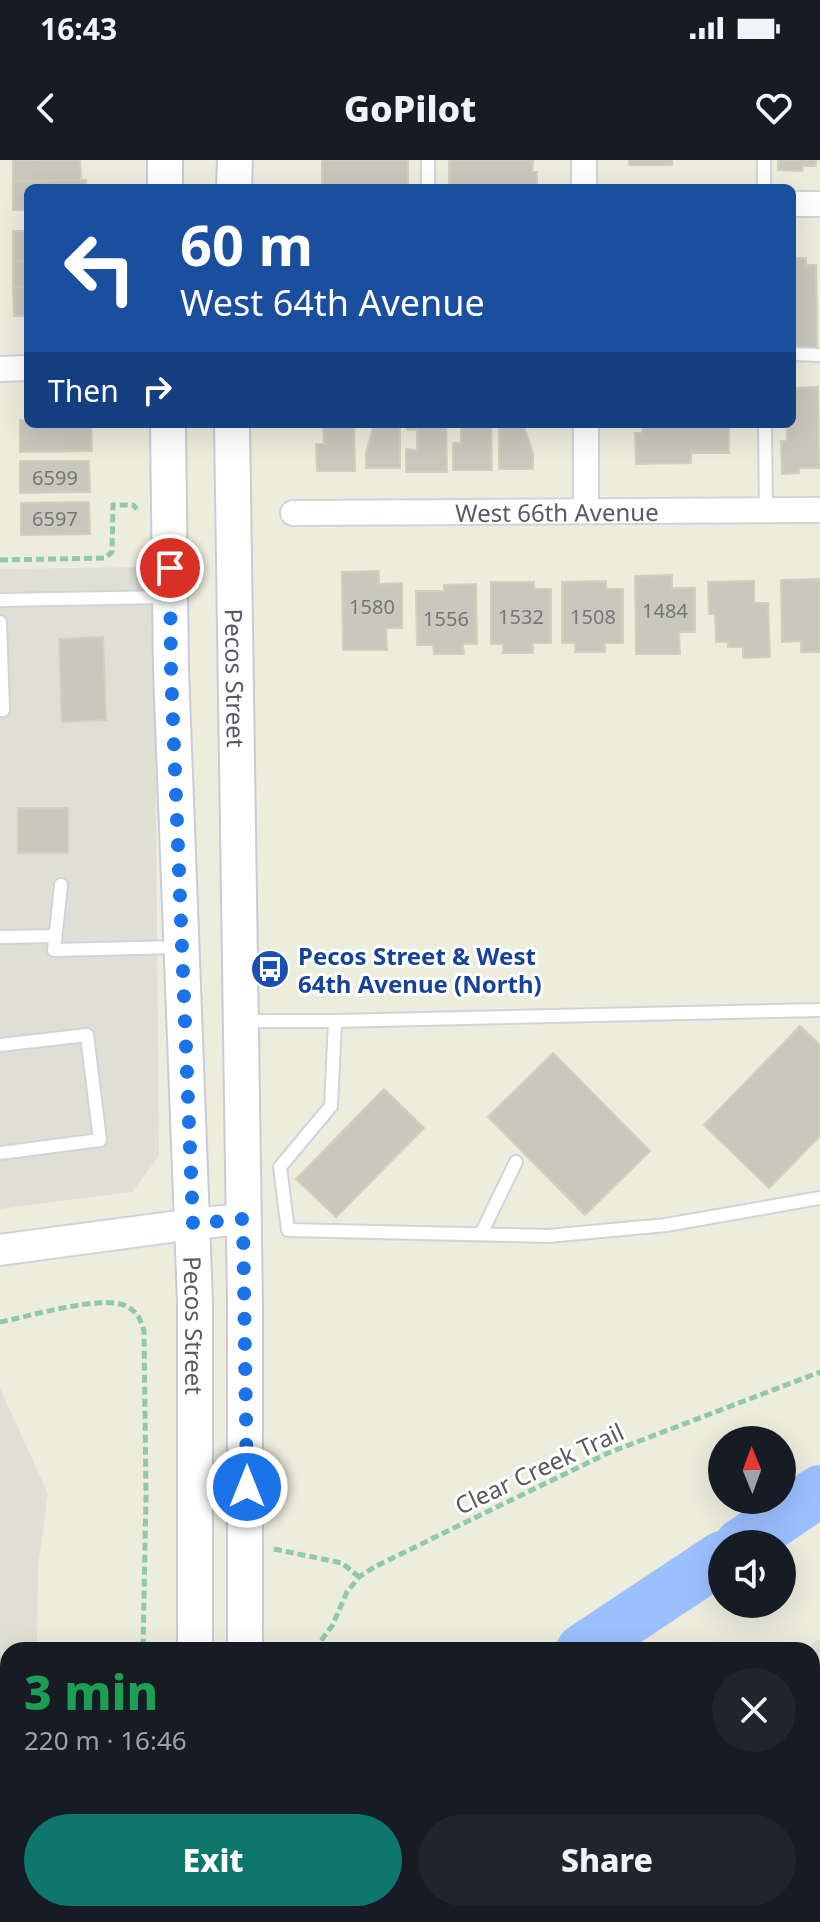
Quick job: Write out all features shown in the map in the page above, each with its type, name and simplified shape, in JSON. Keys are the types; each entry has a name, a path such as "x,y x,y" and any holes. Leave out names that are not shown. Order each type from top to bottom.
{"main road":[{"path":"165,160 165,184"},
{"path":"234,184 235,160"},
{"name":"Pecos Street","path":"168,428 170,596 193,1224 195,1642"},
{"name":"Pecos Street","path":"232,428 247,1549 245,1642"}],"street":[{"path":"584,160 584,184"},
{"path":"796,204 820,204"},
{"path":"0,369 24,368"},
{"path":"586,428 586,511"},
{"name":"West 66th Avenue","path":"293,513 820,510"},
{"path":"0,1250 243,1219"}],"lane":[{"path":"428,160 428,184"},
{"path":"764,160 764,184"},
{"path":"796,354 820,355"},
{"path":"765,428 766,510"},
{"path":"0,600 170,596"},
{"path":"0,622 3,710 0,710"},
{"path":"61,885 54,950 182,947"},
{"path":"0,937 55,936"},
{"path":"240,1021 820,1010"},
{"path":"335,1021 331,1106 280,1167 288,1230 548,1236 666,1225 820,1198"},
{"path":"0,1045 87,1035 100,1140 0,1153"},
{"path":"481,1234 516,1162"}],"path":[{"path":"0,560 105,558 112,552 113,505 133,505 144,517"},
{"path":"0,1322 106,1302 127,1306 141,1321 144,1331 146,1495 143,1642"},
{"name":"Clear Creek Trail","path":"320,1642 332,1626 347,1592 359,1577 376,1566 608,1453 820,1372"},
{"path":"271,1548 342,1563 359,1577"}],"shaded area":[{"path":"154,567 159,1156 132,1192 0,1209 0,569"},
{"path":"0,1388 48,1494 38,1567 37,1642 0,1642"}],"building":[{"path":"13,160 80,160 81,180 13,181"},
{"path":"322,160 408,160 408,184 322,184"},
{"path":"449,160 533,160 532,172 537,172 537,184 449,184"},
{"path":"629,160 672,160 672,165 629,165"},
{"path":"778,160 816,160 816,166 803,166 802,171 778,170"},
{"path":"86,180 86,184 24,184 24,210 13,210 13,181"},
{"path":"13,231 24,231 24,261 13,261"},
{"path":"796,258 806,258 806,265 816,265 817,350 796,350"},
{"path":"13,261 24,261 24,287 13,287"},
{"path":"13,287 24,287 24,316 14,316"},
{"path":"818,387 819,468 799,468 799,473 782,474 781,441 787,441 787,428 796,428 796,388"},
{"path":"20,420 24,420 24,428 91,428 92,451 20,452"},
{"path":"323,428 354,428 355,471 317,471 316,444 324,444"},
{"path":"373,428 400,428 400,468 366,468 366,453"},
{"path":"446,428 447,472 406,472 406,449 417,450 417,430 407,430"},
{"path":"461,428 491,428 492,470 453,470 453,443 461,443"},
{"path":"499,428 524,428 533,454 533,469 499,469"},
{"path":"643,428 729,428 729,453 691,453 691,463 636,464 635,433 642,433"},
{"path":"20,461 89,461 90,492 20,493"},
{"path":"89,502 90,534 21,535 21,503"},
{"path":"379,571 379,584 402,583 402,628 386,628 387,650 343,650 342,572"},
{"path":"672,575 672,588 695,588 695,632 679,632 680,654 636,654 635,576"},
{"path":"820,579 820,652 801,652 801,641 782,642 781,580"},
{"path":"606,581 606,589 623,589 623,643 605,643 605,652 575,652 575,643 562,643 562,582"},
{"path":"754,581 754,603 768,603 770,657 743,658 743,647 728,647 728,642 716,642 715,614 709,614 708,582"},
{"path":"491,582 534,582 534,589 551,589 551,643 533,643 533,653 503,653 503,644 491,644"},
{"path":"476,584 477,644 463,644 464,654 434,654 433,645 417,645 416,591 444,591 444,585"},
{"path":"103,637 106,720 62,722 59,639"},
{"path":"18,808 68,808 68,853 18,853"},
{"path":"800,1026 820,1045 820,1136 769,1188 704,1125"},
{"path":"553,1053 650,1151 585,1215 488,1117"},
{"path":"384,1089 424,1128 336,1217 296,1179"}],"waterway":[{"path":"762,1530 820,1491"},
{"path":"594,1642 708,1566"}],"place":[{"name":"Pecos Street & West 64th Avenue (North)","path":"270,969"}],"route":[{"path":"170,568 171,670 193,1224 243,1219 247,1487"}]}
